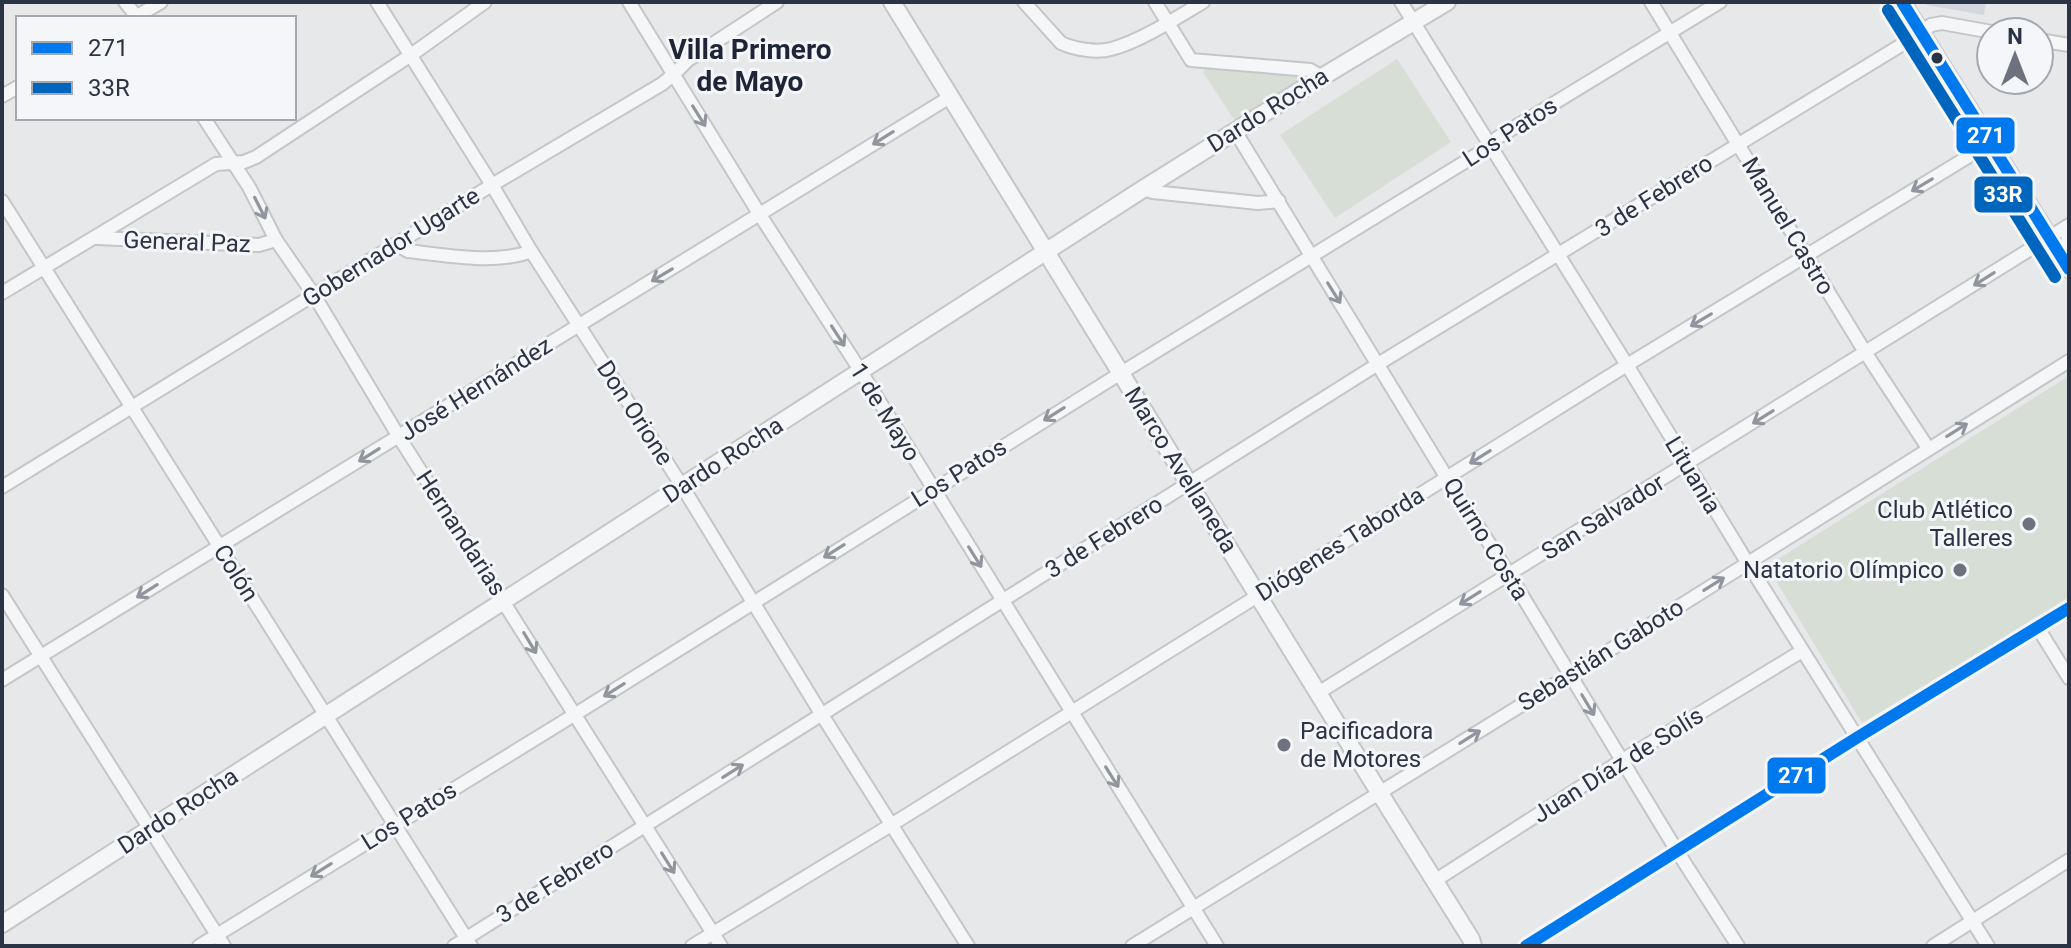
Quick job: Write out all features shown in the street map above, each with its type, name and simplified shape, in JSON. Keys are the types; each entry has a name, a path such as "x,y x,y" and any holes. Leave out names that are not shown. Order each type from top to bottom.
{"street":[{"path":"139,16 161,2"},
{"name":"Don Orione","path":"377,2 968,946"},
{"path":"2,293 216,164 244,162 256,157 411,55 485,2"},
{"name":"1 de Mayo","path":"629,2 1217,946"},
{"name":"Gobernador Ugarte","path":"2,487 662,84 688,60 777,2"},
{"name":"Marco Avellaneda","path":"892,2 1475,944"},
{"path":"1024,2 1061,43 1081,48 1111,49 1168,23 1203,2"},
{"path":"1155,2 1191,60 1310,70 1322,77"},
{"name":"Lituania","path":"1401,2 1988,946"},
{"name":"Dardo Rocha","path":"2,924 1143,189 1447,2"},
{"name":"Manuel Castro","path":"1651,2 1865,352 1928,448"},
{"name":"Los Patos","path":"199,946 220,940 395,824 1720,2"},
{"path":"1902,2 2066,265"},
{"path":"1921,33 1931,25 1942,23 1975,29"},
{"name":"3 de Febrero","path":"454,946 469,942 645,826 1378,364 1921,33"},
{"name":"José Hernández","path":"2,680 950,97"},
{"name":"Hernandarias","path":"205,120 399,437 721,946"},
{"name":"Quirno Costa","path":"1235,131 1621,761 1738,946"},
{"name":"Diógenes Taborda","path":"692,946 1627,365 1989,144"},
{"path":"1143,189 1258,203 1279,201"},
{"name":"Colón","path":"2,201 469,942"},
{"path":"2066,265 2069,228"},
{"name":"San Salvador","path":"1318,693 2069,228"},
{"name":"General Paz","path":"96,238 259,245 276,240"},
{"path":"397,245 408,251 484,257 517,257 531,251"},
{"name":"Sebastián Gaboto","path":"1132,946 2069,361"},
{"path":"2,595 220,940"},
{"path":"1526,946 2069,608"},
{"path":"2038,628 2069,678"},
{"name":"Juan Díaz de Solís","path":"1436,880 1621,761 1802,651"},
{"path":"1933,946 2069,860"}],"shaded area":[{"path":"1924,2 1986,2 1984,15 1926,5"},
{"path":"1397,59 1451,142 1335,218 1280,135"},
{"path":"1207,67 1302,75 1304,79 1235,121 1203,72"},
{"name":"Club Atlético Talleres","path":"2069,376 2069,598 1862,723 1767,566"}],"transit line":[{"name":"271","path":"1902,2 2069,269"},
{"name":"33R","path":"1888,10 2055,277"},
{"name":"271","path":"1526,946 2069,608"}],"place":[{"name":"Club Atlético Talleres","path":"2029,524"},
{"name":"Natatorio Olímpico","path":"1960,570"},
{"name":"Pacificadora de Motores","path":"1284,745"}],"district":[{"name":"Villa Primero de Mayo","path":"750,65"}]}
